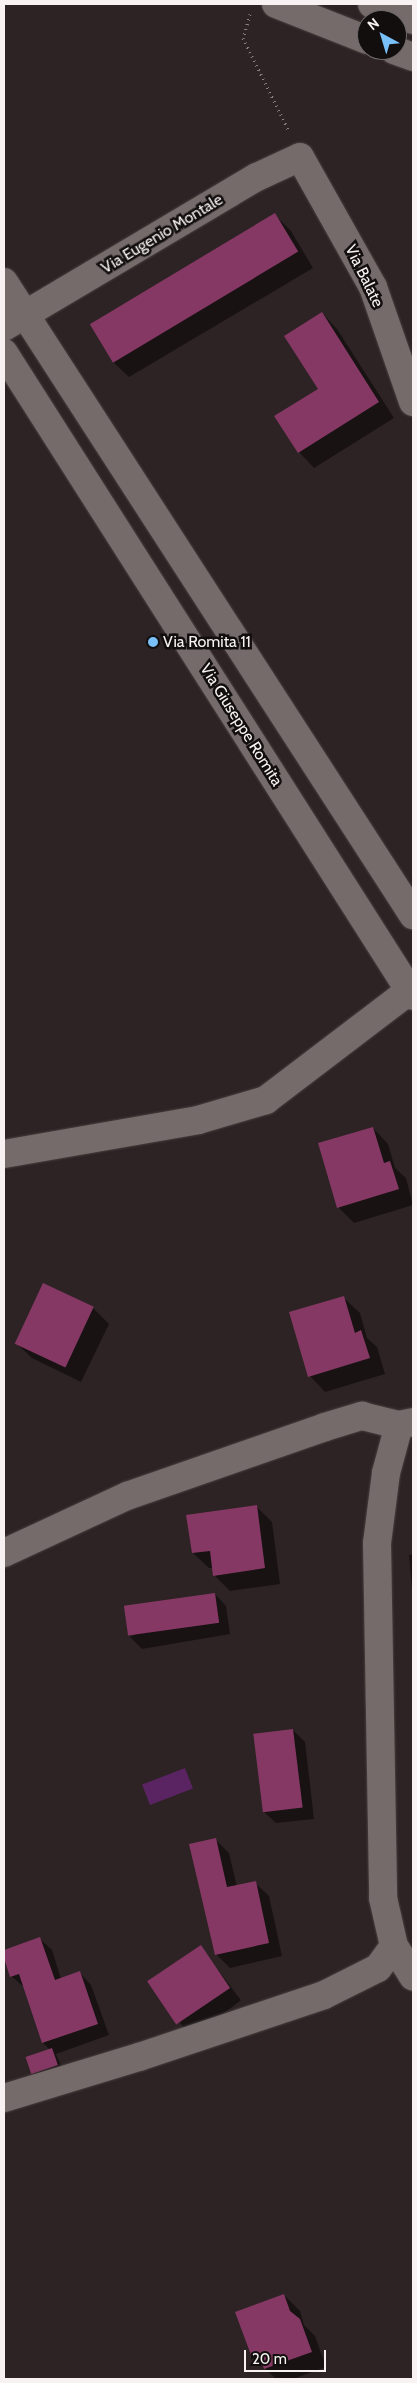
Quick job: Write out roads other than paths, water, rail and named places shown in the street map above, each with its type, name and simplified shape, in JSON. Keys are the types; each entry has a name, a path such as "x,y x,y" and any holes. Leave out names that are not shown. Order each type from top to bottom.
{"street":[{"path":"276,4 357,36"},
{"path":"372,4 413,20"},
{"name":"Via Eugenio Montale","path":"15,321 257,177 300,157"},
{"name":"Via Balate","path":"300,157 373,287 413,402"},
{"path":"4,282 15,321 108,444 413,915"},
{"name":"Via Giuseppe Romita","path":"4,352 412,992"},
{"path":"75,463 108,444"},
{"path":"4,1154 198,1120 266,1100 412,992"},
{"path":"4,1553 127,1496 325,1426 362,1416 406,1424 386,1474 377,1544 382,1898 394,1946 413,1977"},
{"path":"4,2098 139,2058 324,1995 378,1968 394,1946"}],"place":[{"name":"Via Romita 11","path":"153,642"}]}
